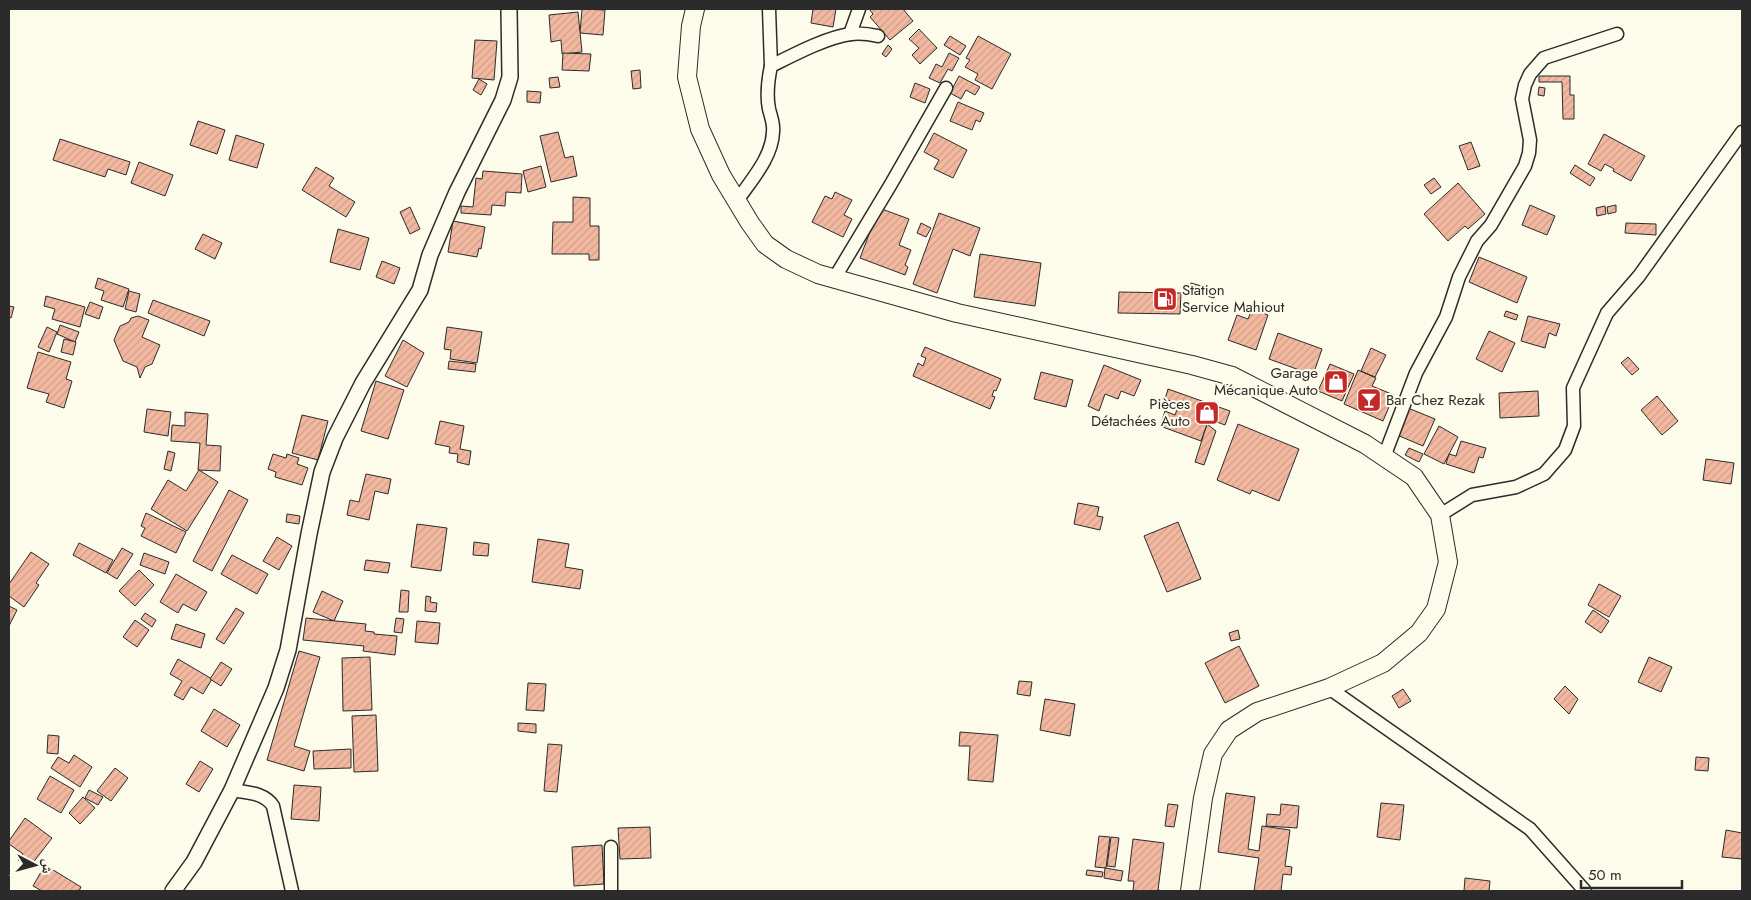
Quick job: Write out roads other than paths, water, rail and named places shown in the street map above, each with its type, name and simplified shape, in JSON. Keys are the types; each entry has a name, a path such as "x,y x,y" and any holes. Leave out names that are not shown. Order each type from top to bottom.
{"main road":[{"path":"695,9 691,26 687,76 700,129 721,175 765,244 786,259 818,274 957,313 1192,365 1232,376 1365,444 1414,477 1440,516 1448,562 1436,609 1419,633 1383,663 1329,688 1257,712 1229,730 1213,754 1203,798 1190,891"}],"street":[{"path":"173,891 194,862 232,790 276,688 288,650 322,472 335,438 363,383 420,290 430,256 457,192 503,100 510,77 509,9"},
{"path":"737,201 764,160 771,144 773,132 768,93 768,79 772,66 769,9"},
{"path":"850,34 858,9"},
{"path":"772,66 820,44 850,34 878,36"},
{"path":"1384,457 1416,373 1446,316 1459,277 1478,241 1491,226 1525,166 1530,140 1522,99 1525,84 1530,74 1544,58 1617,34"},
{"path":"834,279 946,88"},
{"path":"1440,516 1472,495 1516,487 1544,474 1565,450 1574,426 1574,388 1607,313 1639,276 1742,132"},
{"path":"1329,688 1530,829 1585,891"},
{"path":"232,790 264,797 274,806 292,891"},
{"path":"611,847 611,891"}],"place":[{"name":"Station Service Mahiout","path":"1165,299"},
{"name":"Garage Mécanique Auto","path":"1336,382"},
{"name":"Bar Chez Rezak","path":"1369,400"},
{"name":"Pièces Détachées Auto","path":"1207,413"}]}
